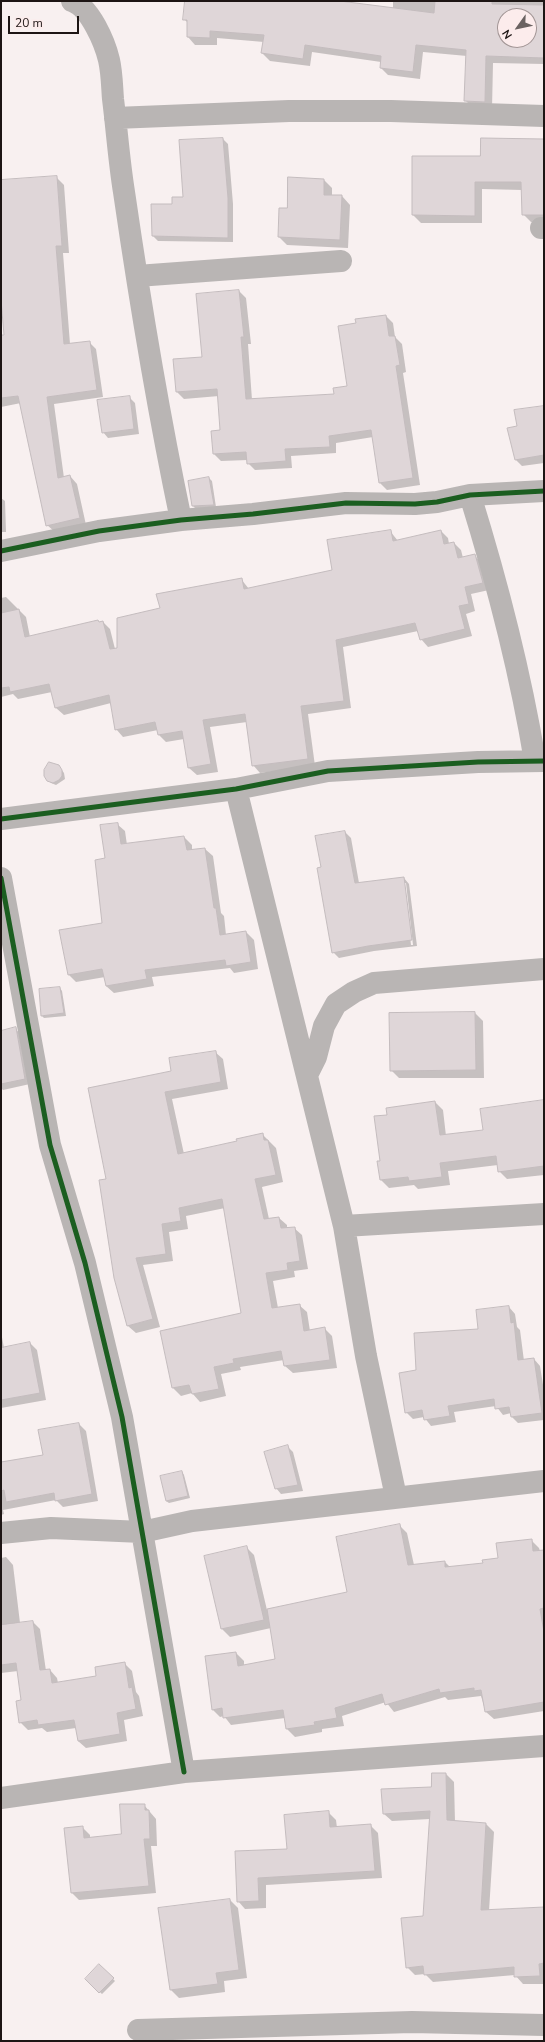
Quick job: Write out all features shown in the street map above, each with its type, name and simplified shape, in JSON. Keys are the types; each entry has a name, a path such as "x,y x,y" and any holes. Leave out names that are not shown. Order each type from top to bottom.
{"street":[{"path":"72,1 88,14 102,38 109,61 118,155 136,276 161,422 181,520"},
{"path":"115,118 289,111 391,111 544,116"},
{"path":"136,276 341,261"},
{"path":"1,551 98,531 181,520 253,514 346,503 422,503 470,495 544,491"},
{"path":"1,819 236,789 328,771 478,762 540,761 499,590 470,495"},
{"path":"236,789 344,1226 366,1356 396,1497"},
{"path":"1,878 50,1145 85,1263 120,1410 184,1772"},
{"path":"307,1075 316,1057 324,1026 336,1004 354,992 374,983 544,969"},
{"path":"344,1226 544,1214"},
{"path":"1,1533 52,1528 142,1532 192,1521 544,1481"},
{"path":"1,1798 184,1772 544,1746"},
{"path":"138,2030 412,2022 544,2025"},
{"path":"391,2041 390,2038 398,2027 412,2022"}],"building":[{"path":"185,1 340,1 434,13 435,1 492,1 492,4 544,5 544,58 486,56 485,102 464,101 466,50 416,45 413,72 380,68 381,56 305,45 303,59 261,53 264,35 210,31 210,38 187,37 187,20 183,20"},
{"path":"223,138 228,198 228,238 152,236 151,204 172,204 172,197 183,197 179,140"},
{"path":"481,138 544,139 544,215 522,215 521,182 475,182 475,216 412,215 412,156 480,156"},
{"path":"57,176 62,246 56,246 64,344 90,341 97,390 47,397 58,478 70,475 80,518 46,526 18,396 1,398 1,335 4,335 1,300 1,180"},
{"path":"288,177 324,179 324,195 342,195 340,240 278,237 279,208 287,208"},
{"path":"239,290 244,337 241,337 246,399 334,394 333,388 347,386 338,326 356,323 355,319 386,315 389,336 395,336 400,365 396,366 413,478 379,483 371,430 329,436 330,447 285,449 286,461 247,464 246,452 213,454 211,431 220,430 217,389 176,392 173,359 202,357 196,294"},
{"path":"130,396 134,429 102,433 97,400"},
{"path":"544,406 544,455 515,460 507,428 517,426 514,410"},
{"path":"209,477 214,505 192,506 188,481"},
{"path":"391,530 393,541 441,530 444,544 454,542 458,558 475,554 483,583 465,587 469,604 459,606 465,629 420,640 415,623 336,640 344,701 301,706 308,759 252,766 245,714 203,720 211,764 188,768 182,731 158,735 155,722 115,730 109,695 55,708 49,684 10,692 9,687 1,688 1,613 19,609 25,637 98,620 99,622 103,621 110,649 117,648 117,618 160,608 156,594 242,578 244,589 332,570 327,540"},
{"path":"49,762 59,765 62,770 62,776 59,780 53,783 47,781 44,776 44,770"},
{"path":"118,823 121,844 184,836 187,850 205,848 214,908 216,908 220,935 246,931 251,962 226,966 225,960 145,970 147,979 106,986 102,969 68,975 59,930 102,923 95,860 105,858 100,825"},
{"path":"345,831 355,883 404,877 412,940 332,953 317,868 321,867 315,836"},
{"path":"60,987 64,1013 41,1016 39,989"},
{"path":"475,1012 476,1070 390,1071 389,1013"},
{"path":"16,1027 25,1079 1,1084 1,1031"},
{"path":"216,1051 221,1082 165,1092 178,1154 237,1141 236,1139 263,1133 264,1140 268,1140 276,1175 255,1179 264,1219 279,1217 281,1228 295,1227 300,1261 287,1263 288,1270 266,1273 272,1308 300,1304 304,1331 325,1327 330,1360 284,1366 281,1351 233,1359 234,1363 214,1367 219,1389 192,1394 189,1385 172,1388 160,1331 241,1313 222,1199 179,1208 181,1221 162,1224 166,1254 136,1258 153,1319 127,1326 114,1278 99,1180 106,1179 88,1088 171,1071 169,1058"},
{"path":"544,1100 544,1166 498,1172 496,1156 440,1163 442,1177 409,1181 408,1177 380,1180 377,1161 380,1161 374,1116 387,1115 386,1108 435,1101 440,1135 483,1130 480,1109"},
{"path":"509,1306 511,1323 514,1322 518,1360 534,1358 542,1413 511,1417 509,1407 495,1409 494,1399 448,1406 450,1416 424,1420 422,1410 405,1413 399,1373 416,1370 414,1333 478,1329 476,1310"},
{"path":"30,1342 40,1393 1,1400 1,1348"},
{"path":"79,1423 92,1494 55,1501 54,1493 6,1502 4,1490 1,1491 1,1462 43,1455 38,1430"},
{"path":"288,1445 298,1485 275,1489 264,1452"},
{"path":"182,1471 188,1496 166,1501 160,1476"},
{"path":"400,1524 408,1565 445,1561 445,1567 483,1563 482,1560 498,1558 496,1543 532,1539 533,1551 544,1550 544,1608 540,1609 544,1632 544,1702 485,1712 481,1690 474,1691 474,1688 440,1693 439,1689 385,1705 382,1694 335,1708 337,1718 314,1722 315,1725 286,1729 283,1710 223,1718 222,1708 212,1710 205,1656 236,1652 238,1666 275,1659 267,1609 347,1592 336,1537"},
{"path":"247,1546 264,1620 221,1629 204,1556"},
{"path":"33,1621 40,1670 50,1669 52,1683 96,1676 95,1667 125,1662 129,1688 132,1687 136,1709 117,1713 120,1734 78,1741 74,1720 38,1725 37,1720 19,1723 16,1701 21,1700 16,1663 1,1665 1,1625"},
{"path":"432,1773 446,1773 447,1820 486,1823 481,1910 544,1907 544,1963 539,1964 540,1976 514,1977 514,1967 424,1975 423,1966 406,1968 401,1918 423,1916 430,1811 383,1814 381,1789 431,1787"},
{"path":"120,1804 145,1804 145,1810 149,1810 150,1839 144,1839 149,1886 71,1893 64,1828 83,1826 84,1838 121,1834"},
{"path":"329,1811 330,1827 371,1824 375,1871 258,1878 259,1901 237,1902 235,1851 287,1849 284,1815"},
{"path":"230,1899 239,1970 216,1973 218,1984 170,1990 158,1908"},
{"path":"99,1964 114,1978 99,1993 85,1979"}],"cycle path":[{"path":"1,551 99,531 181,520 253,514 346,503 415,504 437,502 470,495 544,491"},
{"path":"1,819 236,789 328,771 478,762 544,761"},
{"path":"1,878 50,1145 85,1263 122,1417 184,1772"}]}
